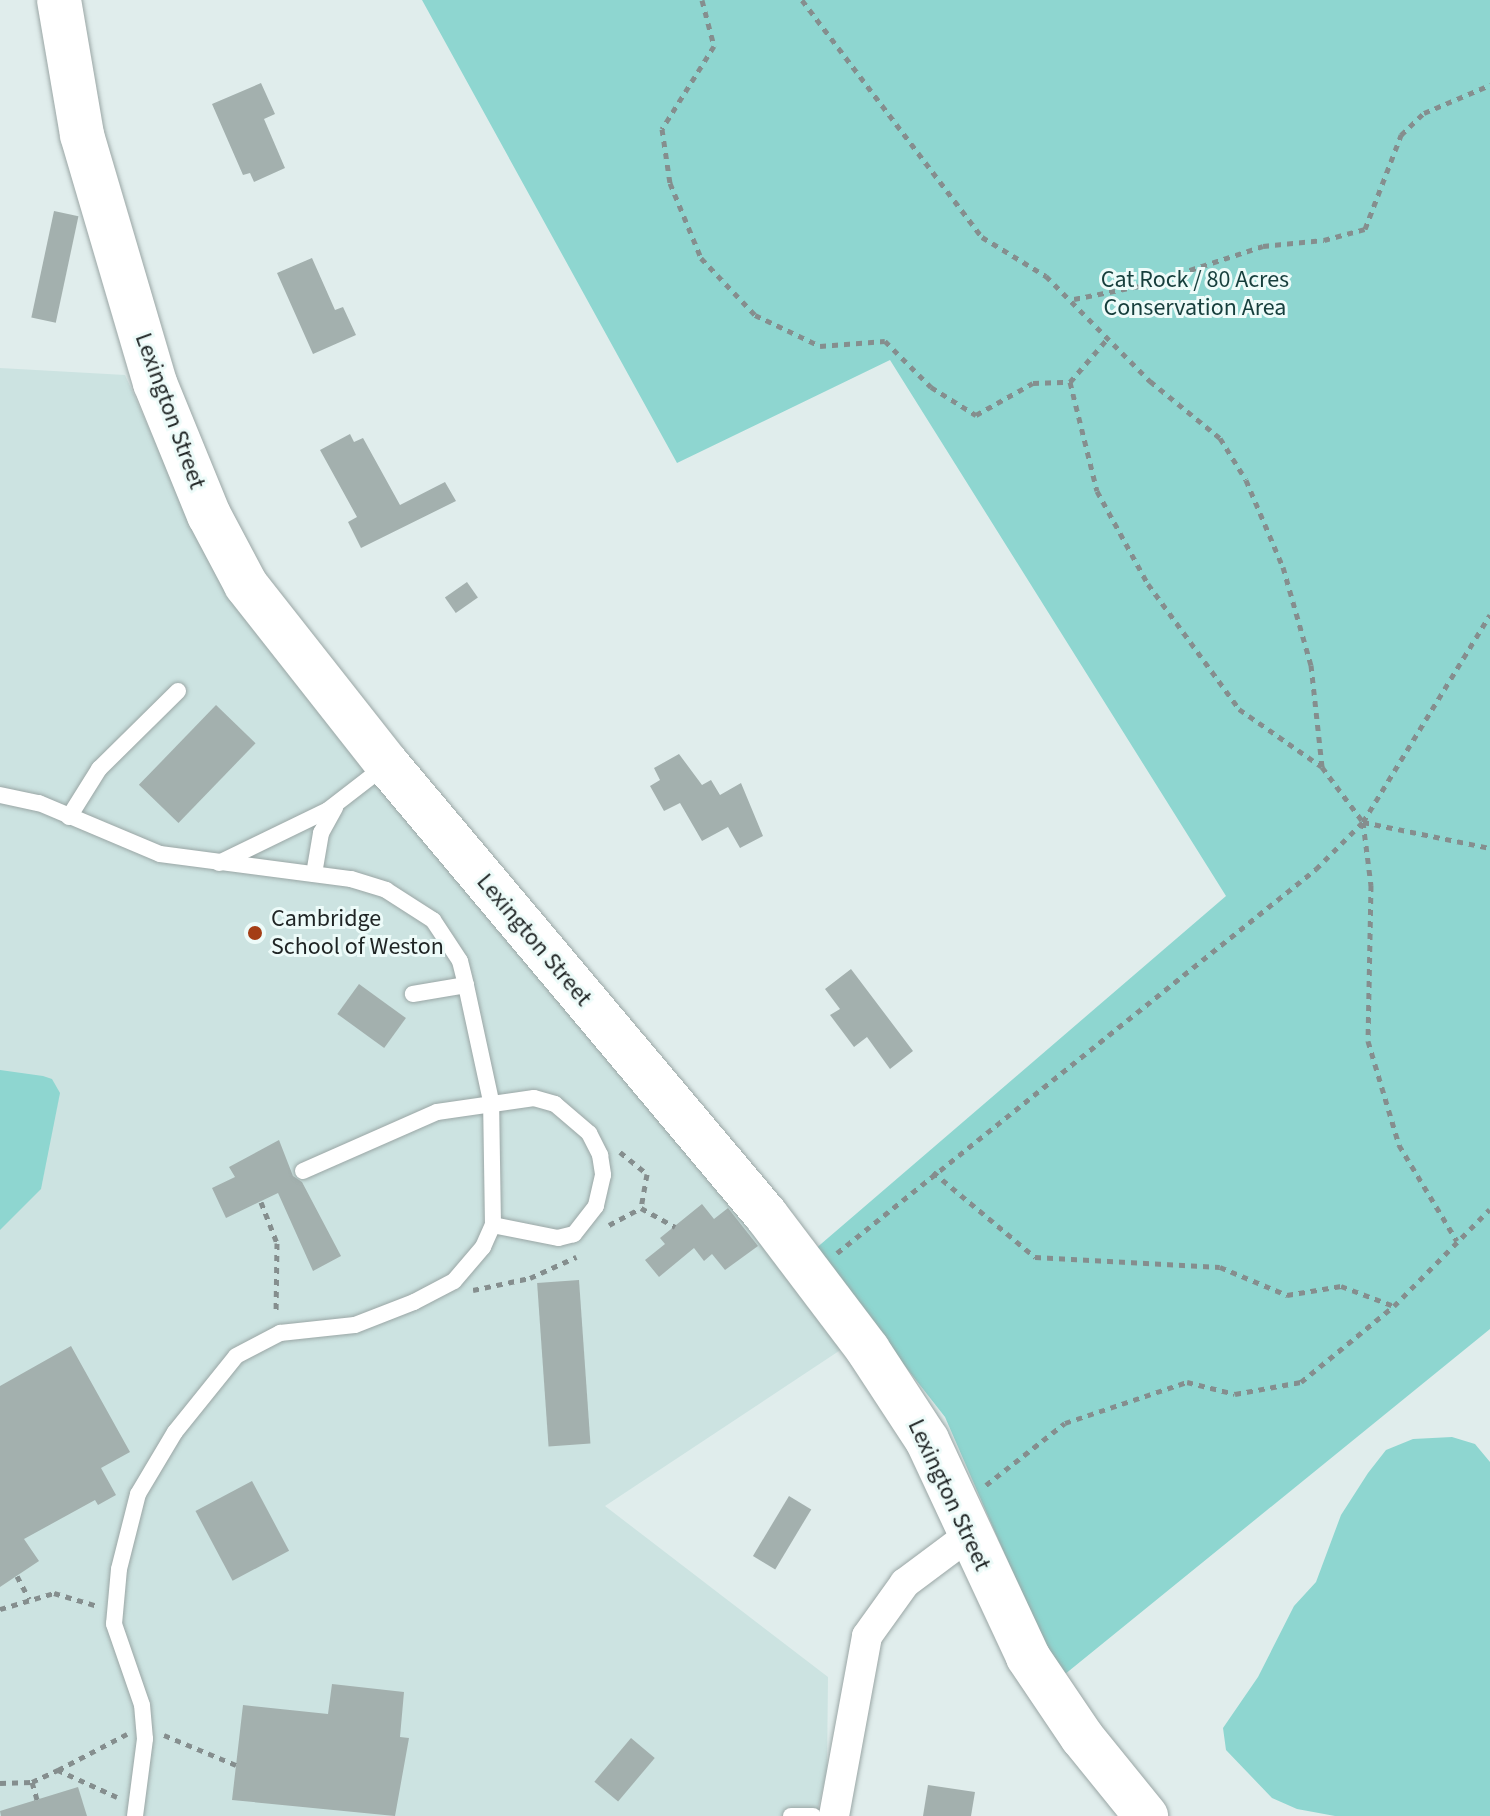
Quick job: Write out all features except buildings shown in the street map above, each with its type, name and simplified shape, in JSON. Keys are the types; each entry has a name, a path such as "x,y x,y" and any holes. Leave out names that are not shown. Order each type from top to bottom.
{"street":[{"name":"Lexington Street","path":"59,0 73,93 95,183 155,383 183,456 223,543 257,602 387,764 810,1273 907,1406 1040,1677 1146,1816"},
{"path":"834,1816 867,1636 905,1583 962,1522"}],"lane":[{"path":"69,817 99,769 178,691"},
{"path":"214,864 264,844 342,801 387,764"},
{"path":"0,795 69,817 160,854 374,885 422,911 450,940 466,985 491,1101 493,1225 483,1247 454,1281 414,1302 355,1325 280,1333 236,1356 175,1432 138,1494 115,1611 127,1671 142,1705 137,1812"},
{"path":"314,874 321,833 342,801"},
{"path":"413,994 466,985"},
{"path":"303,1171 437,1112 491,1101 534,1098 555,1104 582,1125 600,1155 601,1190 574,1234 539,1236 493,1225"},
{"path":"791,1816 813,1816"}],"path":[{"path":"802,0 982,237 1046,276 1073,299 1108,338 1220,438 1246,480 1283,567 1311,665 1322,767"},
{"path":"706,2 714,46 662,129 670,183 701,258 755,315 820,346 885,341 931,387 976,415 1033,383 1070,382 1108,338"},
{"path":"1073,299 1156,282 1263,246 1324,240 1365,229 1401,135 1424,113 1490,85"},
{"path":"1070,382 1097,491 1148,584 1239,709 1322,767 1363,822 1371,885 1368,1041 1399,1145 1457,1241"},
{"path":"810,1273 1316,869 1363,822 1490,615"},
{"path":"1363,822 1490,848"},
{"path":"600,1155 624,1153 647,1174 641,1208"},
{"path":"933,1172 1035,1257 1220,1267 1287,1295 1341,1286 1394,1306"},
{"path":"261,1202 277,1243 275,1308 280,1333"},
{"path":"962,1522 1065,1423 1187,1382 1235,1394 1301,1382 1394,1306 1490,1209"},
{"path":"17,1576 29,1599"},
{"path":"0,1609 54,1593 115,1611"},
{"path":"0,1783 32,1782 142,1726 236,1765"},
{"path":"58,1770 137,1812"},
{"path":"32,1782 37,1800"}],"shaded area":[{"name":"Cambridge School of Weston","path":"0,368 125,375 200,542 734,1203 845,1347 605,1506 828,1677 827,1771 816,1816 0,1816"}],"green space":[{"name":"Cat Rock / 80 Acres Conservation Area","path":"422,0 1490,0 1490,1329 1059,1679 945,1417 814,1250 1226,896 890,360 677,463"},
{"path":"0,1070 52,1079 60,1093 41,1189 0,1230"},
{"path":"1452,1437 1475,1444 1490,1462 1490,1816 1335,1816 1297,1809 1272,1798 1226,1750 1223,1728 1258,1677 1294,1606 1316,1582 1341,1515 1386,1450 1413,1439"}],"place":[{"name":"Cambridge School of Weston","path":"255,933"}]}
